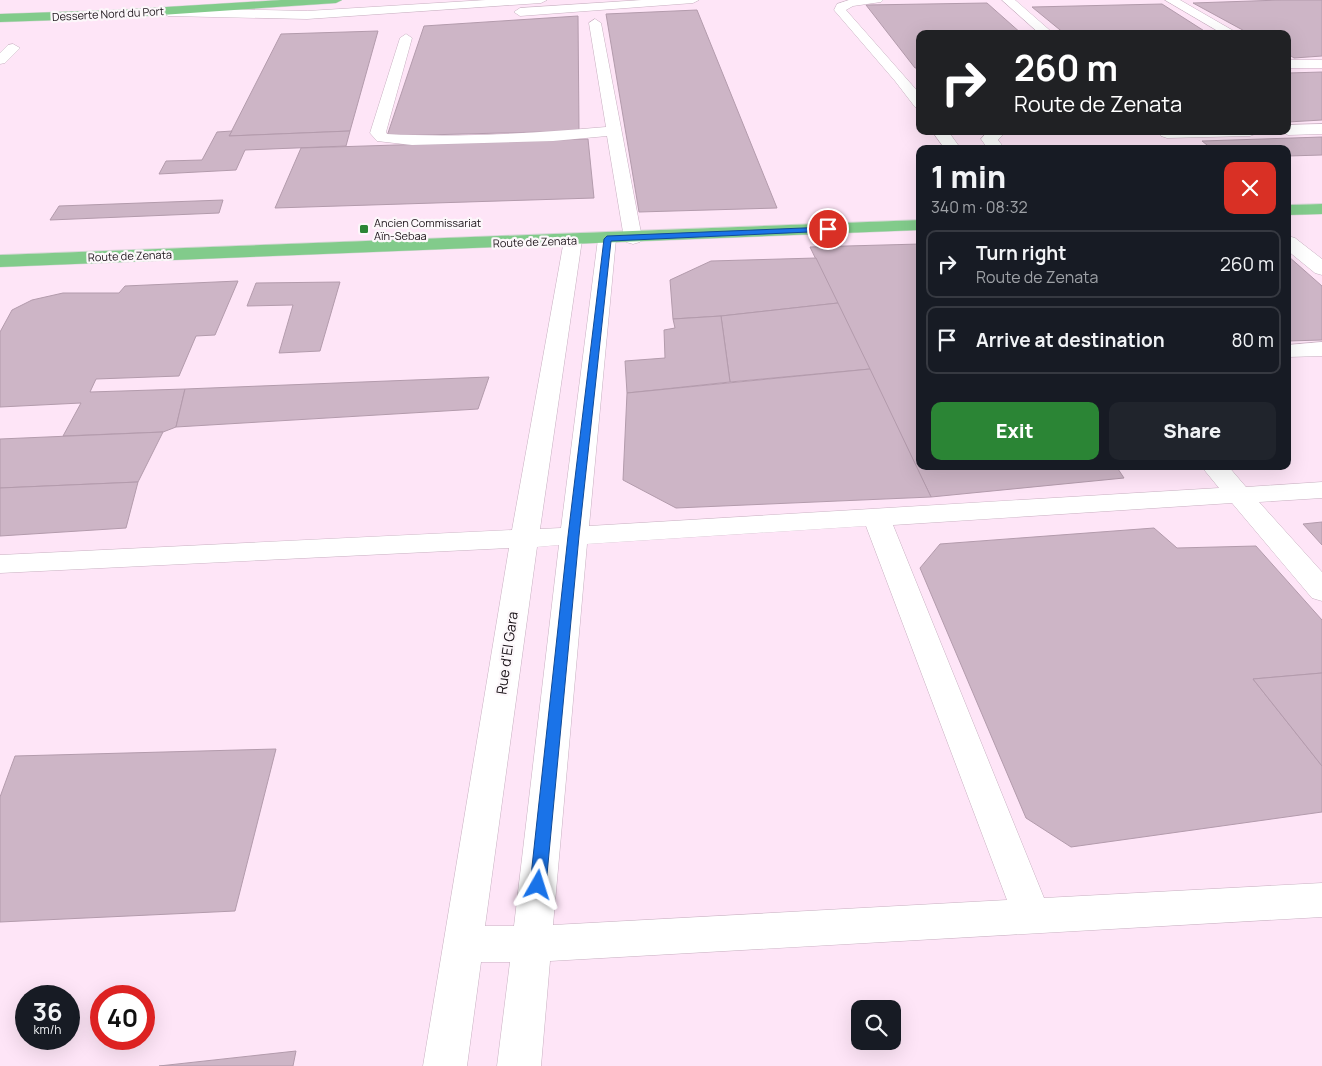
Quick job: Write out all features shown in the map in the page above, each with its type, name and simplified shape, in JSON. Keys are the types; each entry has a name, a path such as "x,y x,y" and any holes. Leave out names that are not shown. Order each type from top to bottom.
{"main road":[{"name":"Desserte Nord du Port","path":"0,11 250,0"},
{"name":"Desserte Nord du Port","path":"0,18 152,12 336,0"},
{"path":"1291,210 1322,209"},
{"name":"Route de Zenata","path":"0,261 916,225"}],"street":[{"path":"152,12 307,15 541,0"},
{"path":"307,15 376,23 693,0"},
{"path":"877,0 846,4 840,6 840,10 916,99"},
{"path":"1008,0 1043,30"},
{"path":"1171,0 1226,30"},
{"path":"519,1066 574,536 620,238 614,131 594,23"},
{"path":"406,38 378,133 383,138 421,140 553,136 614,131"},
{"path":"0,60 13,48"},
{"path":"1291,64 1322,64"},
{"path":"900,78 916,78"},
{"path":"1291,130 1322,129"},
{"path":"993,145 989,140 994,135"},
{"path":"1169,135 1180,145"},
{"name":"Rue d'El Gara","path":"445,1066 524,538 572,240"},
{"path":"1291,244 1322,269"},
{"path":"1291,351 1322,349"},
{"path":"1217,470 1322,591"},
{"path":"0,564 574,536 1322,490"},
{"path":"876,517 1032,916"},
{"path":"464,944 532,944 1322,900"}],"shaded area":[{"path":"0,0 1322,0 1322,1066 0,1066"}],"building":[{"path":"1322,0 1322,56 1294,58 1291,56 1291,30 1243,30 1193,3"},
{"path":"987,3 1017,30 916,30 915,68 866,5"},
{"path":"1162,4 1203,30 1060,30 1032,7"},
{"path":"697,10 777,208 639,212 606,14"},
{"path":"578,16 579,131 387,136 424,26"},
{"path":"378,31 350,131 229,136 281,34"},
{"path":"1322,72 1322,120 1291,122 1291,73"},
{"path":"232,131 229,136 350,131 346,146 245,150 236,170 159,174 166,161 202,160 217,132"},
{"path":"1322,137 1322,155 1291,156 1291,145 1207,145 1202,141"},
{"path":"588,139 594,198 275,208 301,148"},
{"path":"223,200 219,213 50,220 59,206"},
{"path":"916,244 916,466 810,247"},
{"path":"816,258 838,303 721,316 673,319 670,280 711,261"},
{"path":"1291,259 1322,286 1322,340 1291,341"},
{"path":"238,281 215,335 196,336 179,376 96,379 90,392 185,389 176,427 163,432 63,436 81,403 0,407 0,332 12,310 32,300 63,293 119,293 125,286"},
{"path":"340,282 320,351 279,353 293,305 247,306 256,283"},
{"path":"838,303 870,369 730,382 721,316"},
{"path":"721,316 730,382 627,393 625,361 665,358 664,330 675,328 673,319"},
{"path":"870,369 916,466 916,470 918,470 931,497 676,508 623,480 627,393"},
{"path":"489,377 478,409 176,427 185,389"},
{"path":"163,432 138,482 0,488 0,439"},
{"path":"918,470 1119,470 1124,478 931,497"},
{"path":"138,482 126,528 0,536 0,488"},
{"path":"1322,522 1322,545 1303,524"},
{"path":"1154,528 1177,548 1256,546 1322,620 1322,673 1253,679 1322,766 1322,812 1071,847 1026,818 920,568 940,544"},
{"path":"1322,673 1322,766 1253,679"},
{"path":"276,749 235,911 0,922 0,797 15,756"},
{"path":"296,1051 293,1066 159,1066"}],"place":[{"name":"Ancien Commissariat Aïn-Sebaa","path":"364,229"}],"route":[{"path":"538,885 607,239 828,229"}]}
